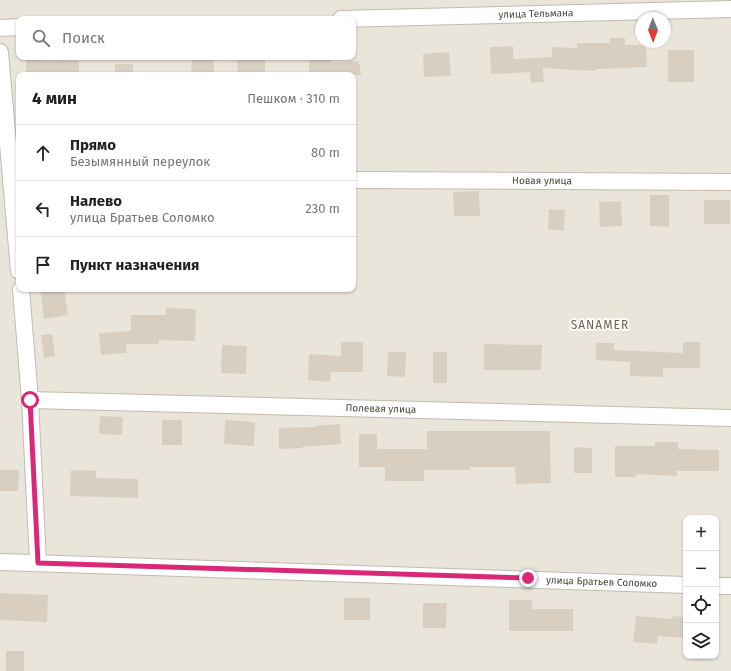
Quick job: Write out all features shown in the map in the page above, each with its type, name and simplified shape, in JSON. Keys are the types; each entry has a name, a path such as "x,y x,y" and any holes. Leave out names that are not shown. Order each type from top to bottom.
{"street":[{"name":"улица Тельмана","path":"356,19 731,9"},
{"path":"0,28 16,27"},
{"path":"0,52 15,180 16,203"},
{"name":"Новая улица","path":"356,180 731,182"},
{"path":"0,562 38,563 30,400 20,292"},
{"name":"Полевая улица","path":"30,400 731,418"},
{"name":"улица Братьев Соломко","path":"38,563 683,584"},
{"path":"719,586 731,586"}],"shaded area":[{"name":"SANAMER","path":"0,0 731,0 731,671 0,671"}],"building":[{"path":"610,38 625,38 625,45 635,45 635,48 646,48 647,67 596,69 595,71 543,68 544,82 531,83 530,72 491,74 490,47 513,46 513,59 552,57 552,47 577,48 577,43 610,43"},
{"path":"668,50 694,50 694,82 668,82"},
{"path":"449,52 451,76 424,77 423,54"},
{"path":"26,60 79,61 79,72 26,72"},
{"path":"192,60 214,60 214,72 191,72"},
{"path":"237,60 265,60 265,72 238,72"},
{"path":"309,60 331,60 331,63 359,61 361,75 356,75 356,72 309,72"},
{"path":"115,64 133,64 133,72 115,72"},
{"path":"479,191 480,216 454,216 453,192"},
{"path":"650,195 669,195 669,227 650,226"},
{"path":"704,200 730,200 730,224 704,224"},
{"path":"621,201 622,226 600,227 599,202"},
{"path":"549,209 565,210 564,231 548,229"},
{"path":"40,292 64,292 68,315 44,319"},
{"path":"166,308 196,309 195,341 159,340 159,344 126,344 127,353 101,355 99,333 131,331 131,315 166,315"},
{"path":"52,334 55,356 44,358 41,335"},
{"path":"341,342 363,342 363,372 331,372 330,382 308,380 309,354 341,356"},
{"path":"683,342 700,342 700,368 663,368 663,377 630,376 630,362 596,360 596,343 614,343 614,350 683,353"},
{"path":"484,344 542,345 541,370 484,370"},
{"path":"222,345 247,346 246,374 221,373"},
{"path":"388,352 406,352 405,377 387,376"},
{"path":"433,352 447,352 447,383 433,383"},
{"path":"100,416 123,417 122,435 99,434"},
{"path":"162,420 182,420 182,445 162,445"},
{"path":"225,420 255,422 254,446 224,444"},
{"path":"340,424 341,444 279,449 279,428 315,427"},
{"path":"427,431 550,431 551,483 516,484 515,467 470,467 470,470 424,470 424,481 385,481 385,467 359,467 359,434 377,434 377,449 427,449"},
{"path":"655,442 678,442 678,449 719,450 719,471 677,471 677,476 636,474 636,477 615,477 615,446 655,446"},
{"path":"574,447 592,448 592,473 574,473"},
{"path":"0,470 19,470 18,491 0,491"},
{"path":"71,470 96,471 96,478 138,479 138,498 70,496"},
{"path":"0,593 48,595 47,622 0,620"},
{"path":"344,598 370,598 370,620 344,620"},
{"path":"509,600 532,600 532,609 573,609 573,631 509,631"},
{"path":"423,603 447,603 446,628 423,628"},
{"path":"636,616 672,619 673,616 683,617 683,638 658,636 657,644 633,642"},
{"path":"6,651 24,651 24,671 6,671"}],"district":[{"name":"SANAMER","path":"600,325"}],"route":[{"path":"30,400 38,563 528,578"}]}
